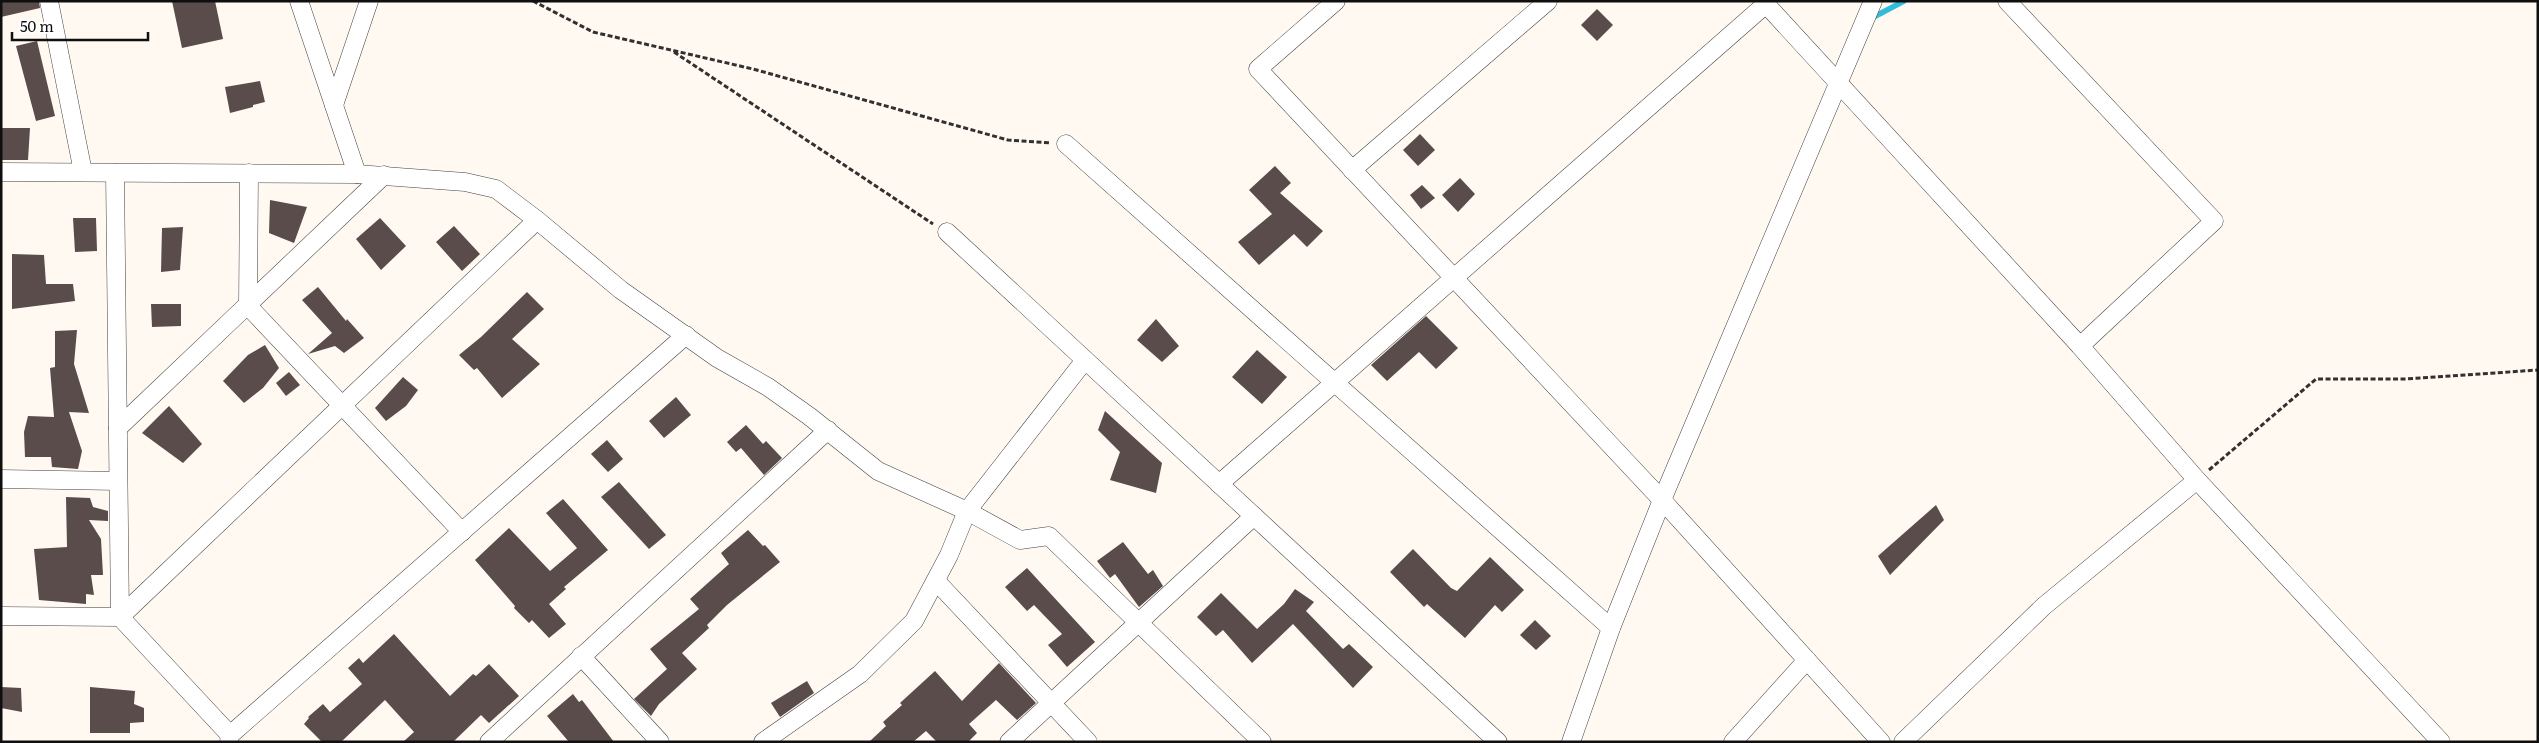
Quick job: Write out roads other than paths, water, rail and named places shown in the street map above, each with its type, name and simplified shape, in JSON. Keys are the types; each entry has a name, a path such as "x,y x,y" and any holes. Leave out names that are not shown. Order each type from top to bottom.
{"street":[{"path":"49,1 83,172"},
{"path":"299,1 357,174"},
{"path":"334,105 369,1"},
{"path":"1336,1 1258,69 1662,500 1881,742"},
{"path":"1352,170 1548,1"},
{"path":"1571,742 1611,628 1662,500 1837,82 1873,1"},
{"path":"2007,1 2214,221 2080,346"},
{"path":"1219,484 1764,3 2080,346 2197,480 2441,742"},
{"path":"1066,144 1611,628"},
{"path":"1,172 357,174 384,175 486,186 505,195 621,290 717,358 768,387 828,430 878,471 967,511 1020,540 1049,536 1140,621 1262,742"},
{"path":"115,173 120,616 230,738 686,335"},
{"path":"249,173 248,306 462,532"},
{"path":"118,428 384,175"},
{"path":"1,616 120,616 537,220"},
{"path":"946,232 1498,742"},
{"path":"763,742 860,674 914,621 936,581 967,511 1085,360"},
{"path":"489,742 828,430"},
{"path":"1,479 118,482"},
{"path":"1903,742 2044,606 2197,480"},
{"path":"1008,742 1254,516"},
{"path":"936,581 1088,742"},
{"path":"581,656 660,742"},
{"path":"1733,742 1807,660"}],"waterway":[{"path":"1870,19 1904,1"}]}
